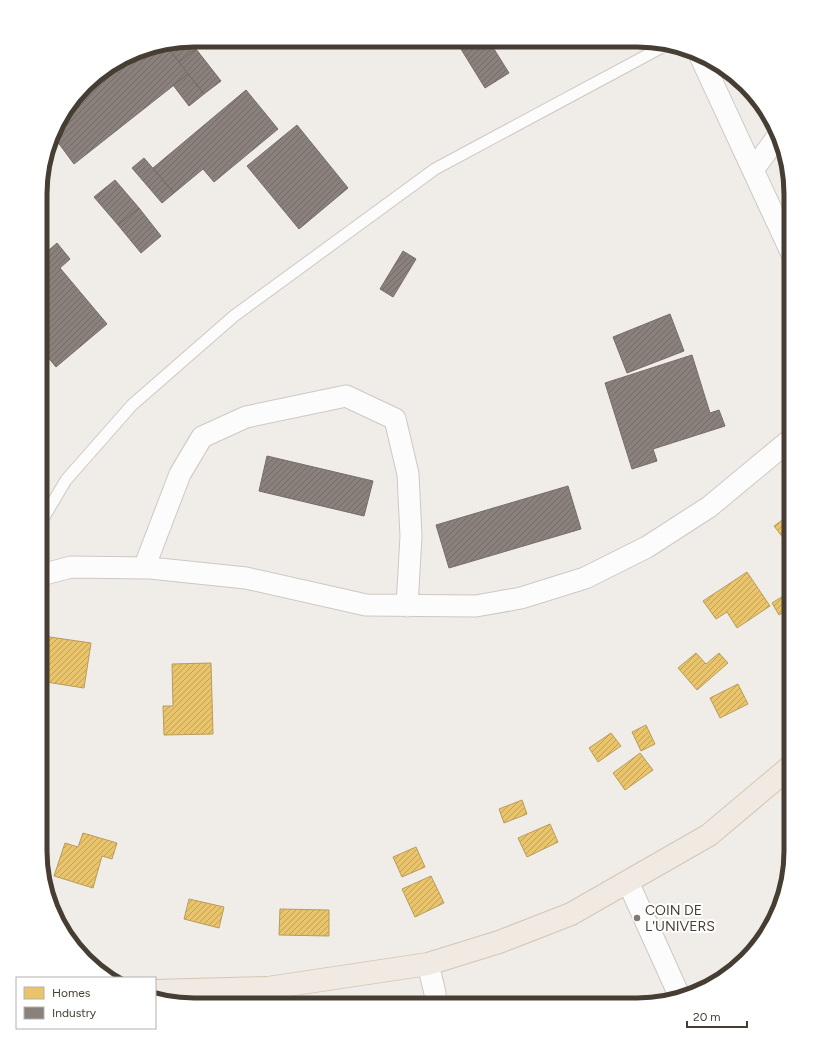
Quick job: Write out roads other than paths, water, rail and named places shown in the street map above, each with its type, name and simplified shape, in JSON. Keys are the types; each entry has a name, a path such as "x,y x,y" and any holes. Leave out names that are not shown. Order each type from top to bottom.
{"main road":[{"path":"156,991 268,988 428,964 499,942 571,914 709,835 784,772"}],"street":[{"path":"703,63 784,237"},
{"path":"753,170 774,141"},
{"path":"144,568 180,474 202,437 246,417 346,396 395,419 408,474 410,536 407,606"},
{"path":"47,574 71,568 144,568 246,578 366,605 476,606 521,598 585,578 647,547 709,507 784,445"},
{"path":"628,882 678,992"},
{"path":"428,964 435,998"}],"lane":[{"path":"47,512 66,480 132,405 234,316 435,169 659,49"}],"place":[{"name":"COIN DE L'UNIVERS","path":"637,918"}]}
